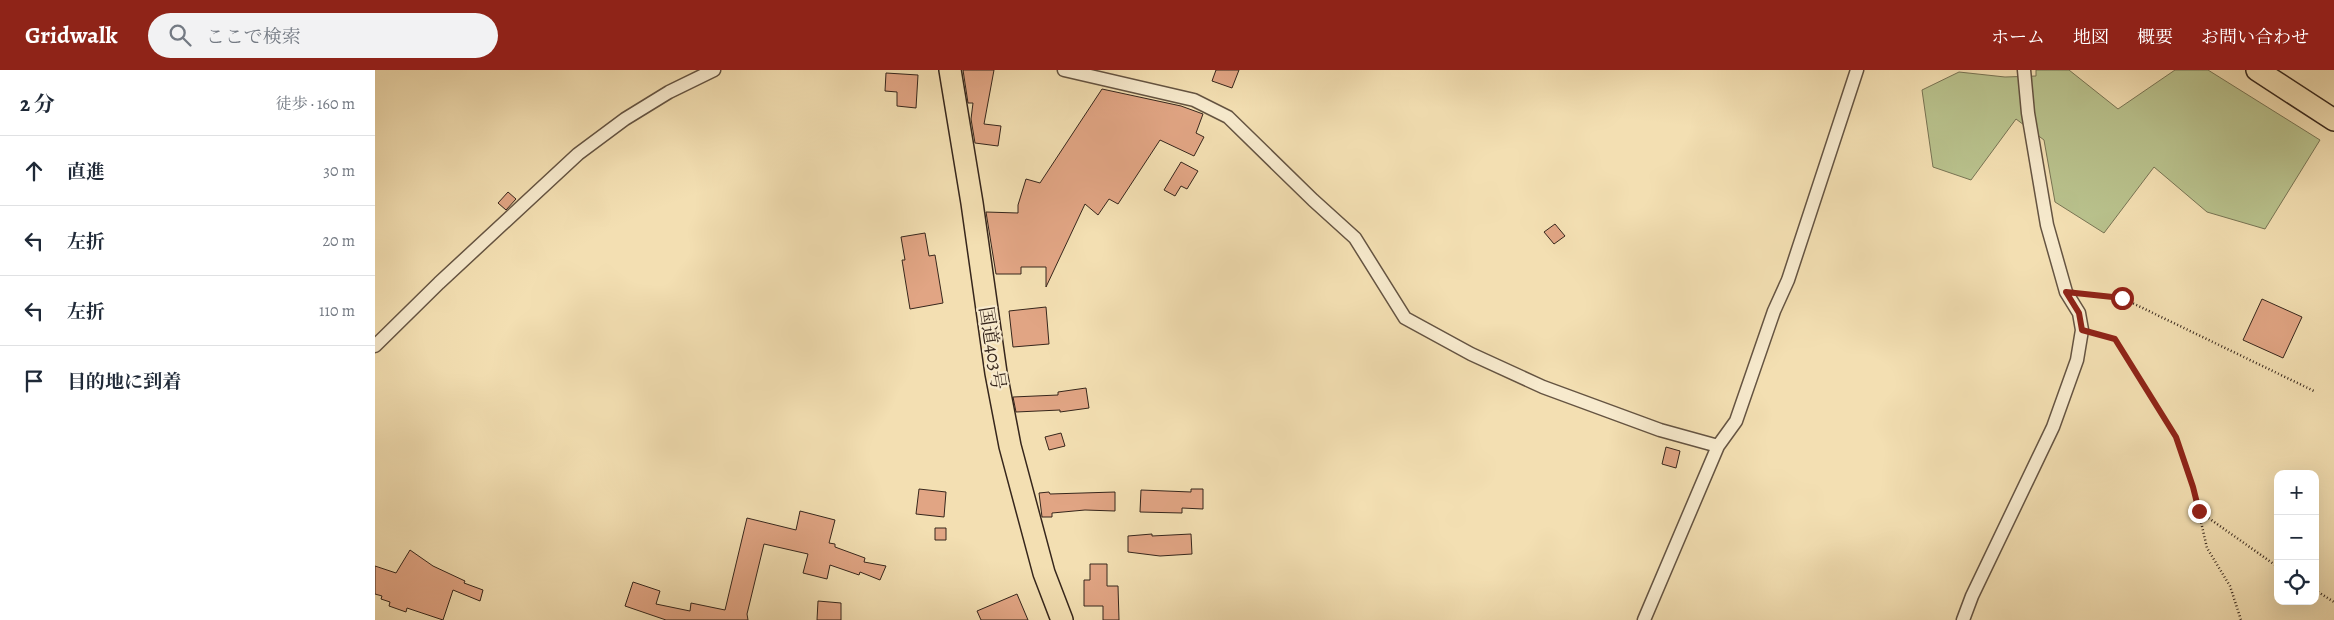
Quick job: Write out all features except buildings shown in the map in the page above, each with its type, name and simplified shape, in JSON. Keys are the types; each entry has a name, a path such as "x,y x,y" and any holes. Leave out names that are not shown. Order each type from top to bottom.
{"main road":[{"name":"国道403号","path":"950,70 972,203 996,373 1010,446 1045,573 1062,620"},
{"path":"2257,70 2334,120"}],"street":[{"path":"375,346 439,283 578,154 625,119 654,101 714,70"},
{"path":"1064,70 1194,100 1228,117 1355,238 1405,318 1471,354 1543,387 1660,430 1718,446"},
{"path":"1644,620 1718,446 1737,420 1774,311 1787,280 1857,70"},
{"path":"1963,620 1972,596 2053,427 2077,360 2082,330 2079,313 2066,292 2044,208 2028,113 2024,70"}],"path":[{"path":"2066,292 2122,298 2314,391"},
{"path":"2082,330 2115,339 2176,437 2193,487 2207,548 2230,586 2241,620"},
{"path":"2199,511 2274,564"},
{"path":"2319,593 2334,602"}],"green space":[{"path":"2036,70 2069,70 2118,109 2175,70 2208,70 2320,140 2265,229 2207,212 2154,167 2104,233 2055,202 2044,140 2016,119 1971,180 1933,167 1922,90 1959,72 2005,77 2036,76"}],"route":[{"path":"2122,298 2066,292 2079,313 2082,330 2115,339 2176,437 2199,511"}]}
